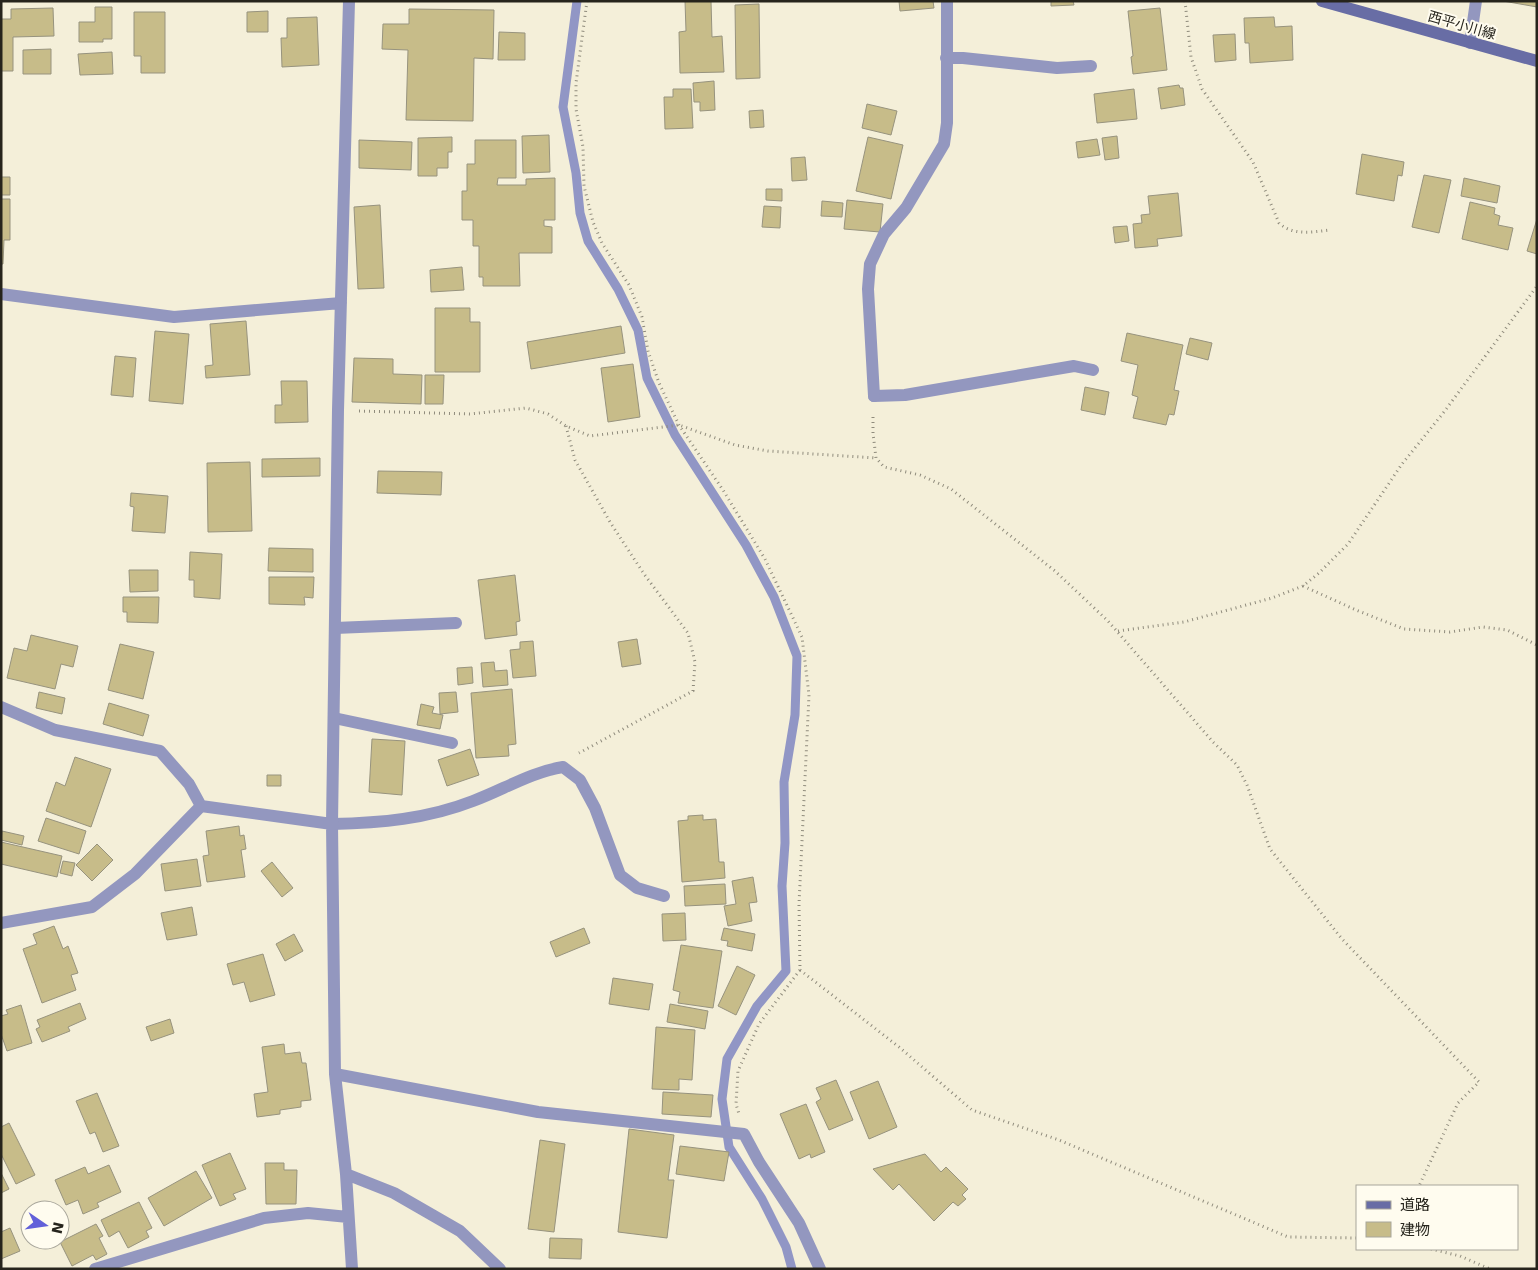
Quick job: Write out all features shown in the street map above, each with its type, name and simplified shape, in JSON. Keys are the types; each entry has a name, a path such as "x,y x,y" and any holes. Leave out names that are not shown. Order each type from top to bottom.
{"main road":[{"name":"西平小川線","path":"1328,2 1537,61"}],"street":[{"path":"349,1 338,410 332,824 335,1074 346,1174 352,1269"},
{"path":"947,1 947,123 944,144 906,208 884,234 870,264 868,289 874,396 905,395 1074,366 1093,370"},
{"path":"1470,43 1476,1"},
{"path":"946,58 963,58 1057,68 1091,66"},
{"path":"1,294 174,317 341,303"},
{"path":"336,628 456,623"},
{"path":"1,707 55,730 160,751 189,784 201,806"},
{"path":"334,718 452,743"},
{"path":"201,806 332,824 380,823 432,814 472,802 546,770 563,767 580,780 595,808 620,875 637,888 664,896"},
{"path":"1,923 92,907 135,874 201,806"},
{"path":"335,1074 538,1112 744,1134 759,1162 798,1223 820,1269"},
{"path":"346,1174 394,1193 460,1231 500,1269"},
{"path":"95,1269 264,1218 308,1213 348,1217"}],"path":[{"path":"587,1 576,84 576,109 583,147 584,186 593,222 602,243 629,286 636,301 659,383 679,425 723,490 765,558 802,637 809,695 799,904 800,970 759,1024 738,1071 736,1104 744,1134"},
{"path":"1185,1 1191,57 1202,89 1253,162 1279,223 1287,230 1309,232 1330,230"},
{"path":"1117,631 1184,622 1272,598 1303,586 1319,573 1348,544 1402,464 1444,412 1537,286"},
{"path":"874,396 873,433 876,458 884,467 920,475 951,489 1054,571 1117,631 1212,742 1237,766 1247,785 1270,849 1342,939 1479,1082 1458,1104 1419,1185"},
{"path":"338,410 470,414 526,408 548,414 566,426 590,436 679,425 735,445 768,451 876,458"},
{"path":"563,767 584,748 630,727 693,691 695,662 688,633 644,574 574,460 566,426"},
{"path":"1303,586 1404,629 1450,632 1483,627 1507,630 1537,645"},
{"path":"800,970 899,1047 972,1110 1059,1140 1288,1237 1356,1238"},
{"path":"1435,1250 1460,1256 1490,1269"}],"building":[{"path":"685,1 711,1 712,37 722,36 724,72 680,73 679,32 686,31"},
{"path":"899,1 933,1 934,8 900,11"},
{"path":"1051,1 1073,1 1074,5 1051,6"},
{"path":"1503,1 1537,1 1537,7"},
{"path":"759,4 760,78 736,79 735,5"},
{"path":"95,7 112,7 112,39 103,39 103,42 79,42 79,22 95,22"},
{"path":"53,8 54,36 13,37 13,71 1,71 1,19 11,19 11,9"},
{"path":"1160,8 1167,70 1133,74 1128,11"},
{"path":"409,9 494,10 493,59 474,58 473,121 406,120 408,50 382,49 383,24 409,24"},
{"path":"268,11 268,32 247,32 247,12"},
{"path":"134,12 165,12 165,73 141,73 141,56 134,56"},
{"path":"317,17 319,65 282,67 281,38 287,38 287,18"},
{"path":"1274,17 1275,27 1292,26 1293,60 1250,63 1249,43 1245,43 1244,18"},
{"path":"499,32 525,33 525,60 498,60"},
{"path":"1235,34 1236,60 1215,62 1213,35"},
{"path":"51,49 51,74 23,74 23,50"},
{"path":"112,52 113,74 80,75 78,54"},
{"path":"714,81 715,110 700,111 700,102 694,102 693,83"},
{"path":"1179,85 1180,88 1183,88 1185,105 1161,109 1158,88"},
{"path":"673,89 691,89 693,128 665,129 664,97 673,97"},
{"path":"1134,89 1137,119 1097,123 1094,94"},
{"path":"867,104 897,111 891,135 862,128"},
{"path":"763,110 764,127 750,128 749,111"},
{"path":"549,135 550,172 523,173 522,136"},
{"path":"1117,136 1119,158 1105,160 1102,138"},
{"path":"452,137 452,152 448,152 448,168 437,168 437,176 418,176 418,138"},
{"path":"868,137 903,145 891,199 856,191"},
{"path":"1097,139 1100,155 1078,158 1076,142"},
{"path":"359,140 412,142 411,170 359,168"},
{"path":"475,140 516,140 516,178 498,178 497,185 526,185 526,179 555,178 555,220 544,220 544,226 552,227 552,253 519,253 520,286 483,286 483,277 479,277 479,246 473,246 473,220 462,220 462,191 467,191 467,164 475,164"},
{"path":"1362,154 1404,162 1402,176 1398,175 1394,201 1356,194"},
{"path":"805,157 807,180 792,181 791,158"},
{"path":"1424,175 1451,180 1439,233 1412,227"},
{"path":"1,177 10,177 10,195 1,195"},
{"path":"1464,178 1500,186 1497,203 1461,196"},
{"path":"766,189 782,189 782,201 766,200"},
{"path":"1178,193 1182,236 1157,239 1158,246 1135,248 1133,224 1142,223 1141,215 1150,214 1148,196"},
{"path":"1,199 10,199 10,240 4,240 3,264 1,264"},
{"path":"847,200 883,204 880,232 844,229"},
{"path":"822,201 843,203 842,217 821,216"},
{"path":"1470,202 1495,208 1494,214 1500,216 1498,225 1513,228 1508,250 1462,239"},
{"path":"380,205 384,288 358,289 354,207"},
{"path":"764,206 781,207 780,228 762,227"},
{"path":"1537,219 1537,254 1527,251"},
{"path":"1127,226 1129,241 1115,243 1113,227"},
{"path":"462,267 464,290 431,292 430,270"},
{"path":"435,308 470,308 470,322 480,322 480,372 435,372"},
{"path":"246,321 250,375 206,378 205,366 213,365 210,324"},
{"path":"621,326 625,353 531,369 527,342"},
{"path":"155,331 189,334 183,404 149,401"},
{"path":"1127,333 1183,345 1174,390 1179,391 1174,415 1169,414 1166,425 1133,418 1138,397 1132,395 1138,365 1121,361"},
{"path":"1190,338 1212,343 1208,360 1186,354"},
{"path":"115,356 136,358 133,397 111,395"},
{"path":"354,358 393,359 393,374 422,375 421,404 352,402"},
{"path":"633,364 640,417 608,422 601,368"},
{"path":"425,375 444,375 443,404 425,404"},
{"path":"281,381 307,381 308,422 275,423 275,405 282,405"},
{"path":"1085,387 1109,392 1105,415 1081,410"},
{"path":"320,458 320,476 262,477 262,459"},
{"path":"250,462 252,531 208,532 207,463"},
{"path":"378,471 442,472 441,495 377,493"},
{"path":"131,493 168,496 165,533 132,531 134,507 130,506"},
{"path":"269,548 313,549 313,572 268,571"},
{"path":"190,552 222,554 220,599 194,597 194,580 189,580"},
{"path":"129,570 158,570 158,591 130,592"},
{"path":"515,575 520,621 516,622 517,635 485,639 478,580"},
{"path":"269,577 314,577 313,598 304,597 305,605 269,604"},
{"path":"123,597 159,597 158,623 127,622 127,612 123,612"},
{"path":"31,635 78,646 73,667 61,664 55,689 7,678 14,648 27,651"},
{"path":"637,639 641,664 622,667 618,642"},
{"path":"533,641 536,676 513,678 510,650 520,649 520,642"},
{"path":"120,644 154,652 143,699 108,690"},
{"path":"494,662 495,671 507,670 508,685 483,687 481,663"},
{"path":"472,667 473,683 458,685 457,668"},
{"path":"512,689 516,744 508,745 509,756 476,758 471,693"},
{"path":"39,692 65,698 62,714 36,708"},
{"path":"456,692 458,712 440,714 439,693"},
{"path":"109,703 149,715 143,736 103,724"},
{"path":"421,704 434,707 432,713 443,715 440,729 417,725"},
{"path":"372,739 405,741 402,795 369,792"},
{"path":"470,749 479,775 447,786 438,760"},
{"path":"75,757 111,769 91,827 46,811 56,782 65,786"},
{"path":"267,775 281,775 281,786 267,786"},
{"path":"703,815 703,820 716,819 719,862 724,862 725,878 682,882 678,821 688,820 688,816"},
{"path":"46,818 86,831 79,854 38,841"},
{"path":"239,826 240,836 244,835 246,849 241,850 245,877 207,882 203,856 209,855 206,831"},
{"path":"2,831 24,836 22,845 1,840"},
{"path":"1,842 62,856 57,877 1,864"},
{"path":"97,844 113,860 92,881 76,865"},
{"path":"197,859 201,886 165,891 161,864"},
{"path":"63,861 75,863 72,876 60,873"},
{"path":"272,862 293,888 282,897 261,871"},
{"path":"753,877 757,902 749,903 752,921 728,926 724,906 736,904 732,881"},
{"path":"725,884 726,904 685,906 684,886"},
{"path":"192,907 197,935 167,940 161,913"},
{"path":"685,913 686,940 663,941 662,914"},
{"path":"54,926 63,949 68,946 78,973 71,975 76,990 42,1003 23,949 37,944 33,934"},
{"path":"584,928 590,943 556,957 550,942"},
{"path":"724,928 755,934 752,951 727,946 728,941 721,940"},
{"path":"294,934 303,951 285,961 276,944"},
{"path":"681,945 722,951 713,1008 678,1003 680,992 673,990"},
{"path":"263,954 275,995 250,1002 244,982 233,985 227,964"},
{"path":"737,966 755,975 736,1015 718,1006"},
{"path":"613,978 653,984 649,1010 609,1004"},
{"path":"80,1003 86,1019 68,1027 70,1031 42,1042 36,1029 40,1027 37,1020"},
{"path":"670,1004 708,1011 705,1029 667,1022"},
{"path":"21,1005 32,1043 7,1051 1,1034 1,1016 8,1014 6,1010"},
{"path":"170,1019 174,1033 151,1041 146,1027"},
{"path":"656,1027 695,1030 692,1080 679,1079 679,1090 652,1089"},
{"path":"284,1044 285,1054 300,1052 302,1063 306,1063 311,1100 301,1101 301,1107 280,1110 280,1114 257,1117 254,1094 268,1092 262,1047"},
{"path":"836,1080 853,1120 829,1130 816,1102 821,1099 816,1088"},
{"path":"878,1081 897,1127 869,1139 850,1092"},
{"path":"663,1092 713,1095 711,1117 662,1114"},
{"path":"97,1093 119,1146 103,1152 95,1132 90,1134 76,1101"},
{"path":"806,1104 825,1152 811,1158 810,1154 799,1159 780,1114"},
{"path":"9,1123 35,1175 16,1184 1,1154 1,1127"},
{"path":"629,1129 674,1135 668,1180 674,1180 667,1238 618,1232"},
{"path":"540,1140 565,1144 554,1232 528,1229"},
{"path":"680,1146 729,1152 724,1181 676,1174"},
{"path":"230,1153 246,1189 233,1194 236,1199 220,1206 202,1165"},
{"path":"925,1154 941,1172 946,1167 968,1189 962,1195 966,1199 958,1206 953,1202 934,1221 899,1184 893,1190 873,1169"},
{"path":"265,1163 284,1163 284,1170 297,1170 296,1204 266,1204"},
{"path":"109,1165 121,1192 97,1203 99,1207 83,1214 78,1200 70,1203 70,1200 64,1200 55,1180 85,1167 88,1174"},
{"path":"196,1171 212,1198 164,1226 148,1198"},
{"path":"1,1173 9,1189 1,1193"},
{"path":"139,1202 152,1228 146,1231 149,1237 128,1248 119,1231 109,1237 101,1220"},
{"path":"96,1224 103,1236 99,1238 107,1254 96,1260 93,1255 72,1266 64,1250 70,1250 70,1237"},
{"path":"10,1228 20,1251 1,1259 1,1232"},
{"path":"550,1238 582,1239 581,1259 549,1258"}],"waterway":[{"path":"577,1 563,107 576,173 580,213 588,241 618,289 638,330 647,378 675,435 746,545 774,597 797,656 795,715 784,782 785,843 782,886 786,971 757,1006 727,1059 722,1099 729,1147 762,1199 786,1247 792,1269"}]}
